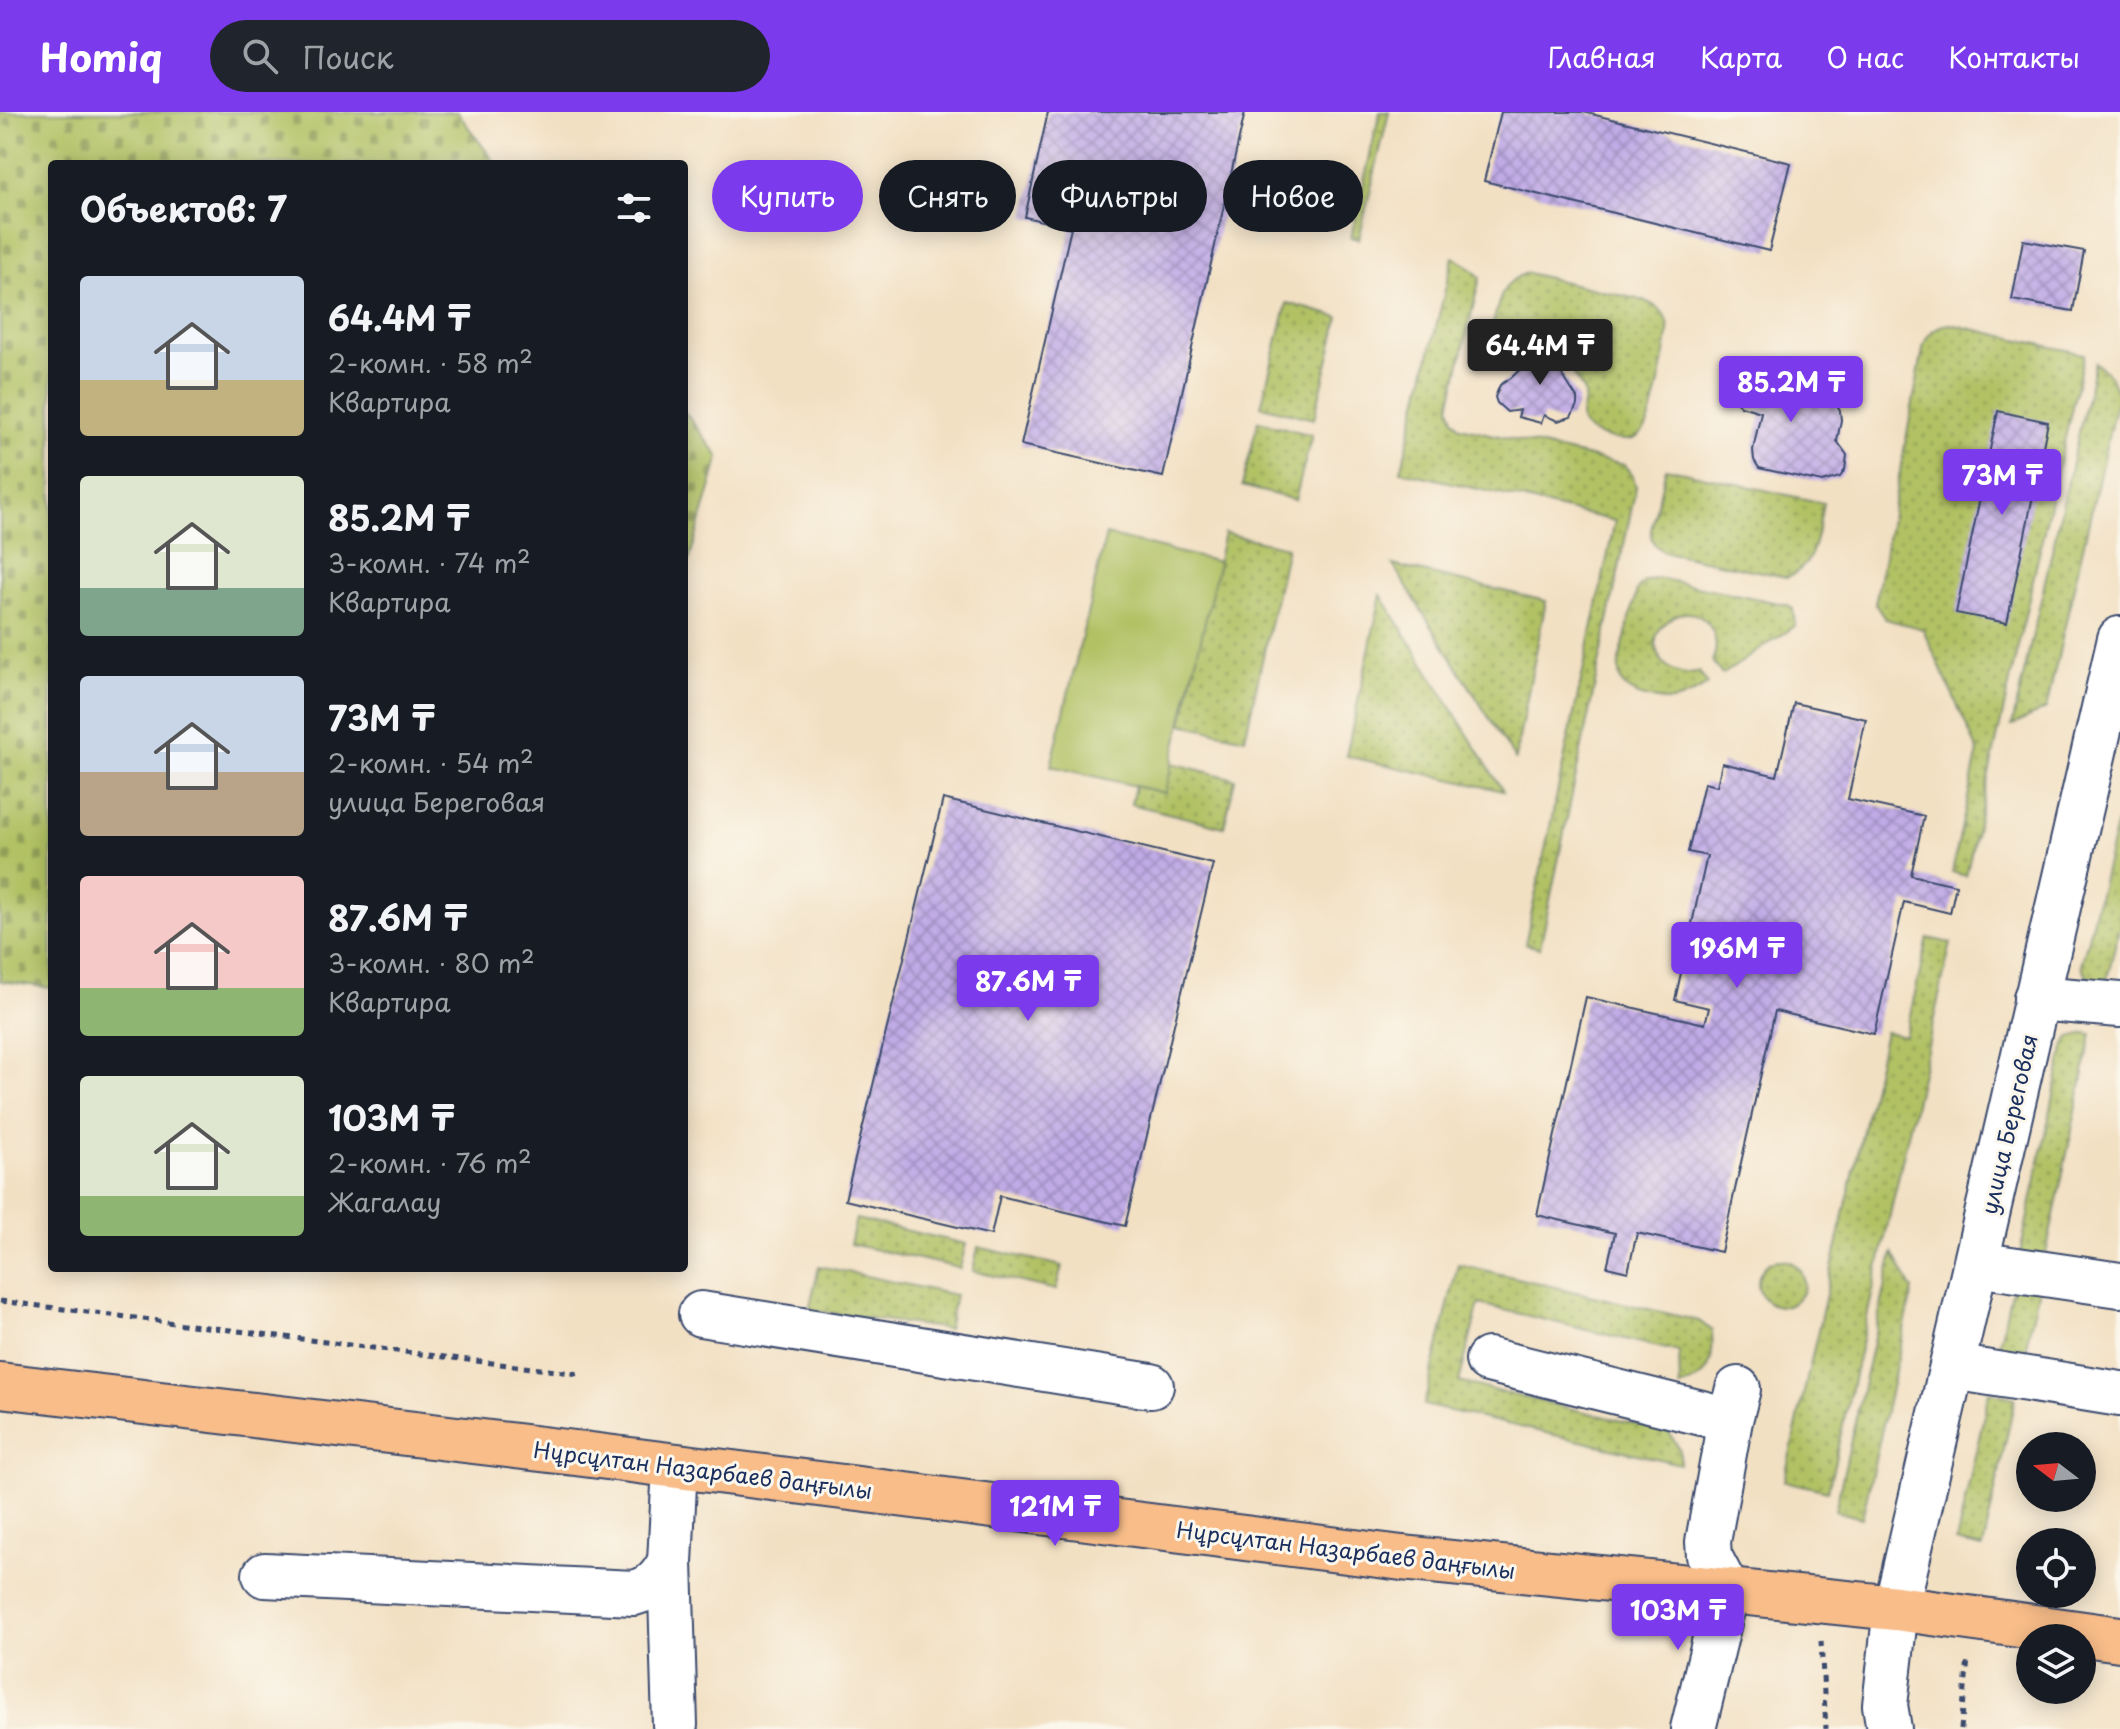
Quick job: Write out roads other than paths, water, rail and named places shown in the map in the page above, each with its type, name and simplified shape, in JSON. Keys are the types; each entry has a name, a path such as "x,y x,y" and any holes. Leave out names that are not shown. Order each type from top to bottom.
{"main road":[{"name":"Нұрсұлтан Назарбаев даңғылы","path":"0,1385 1402,1558 1896,1608 2120,1639"}],"street":[{"name":"улица Береговая","path":"1889,1729 1885,1705 1896,1608 2120,639"},
{"path":"2036,998 2120,1005"},
{"path":"1976,1264 2120,1285"},
{"path":"701,1314 1151,1386"},
{"path":"1488,1360 1734,1404 1708,1542 1709,1556 1727,1590 1693,1729"},
{"path":"1953,1367 2120,1394"},
{"path":"675,1466 670,1562 675,1725"},
{"path":"265,1575 634,1593 648,1589 661,1579 670,1562"}]}
